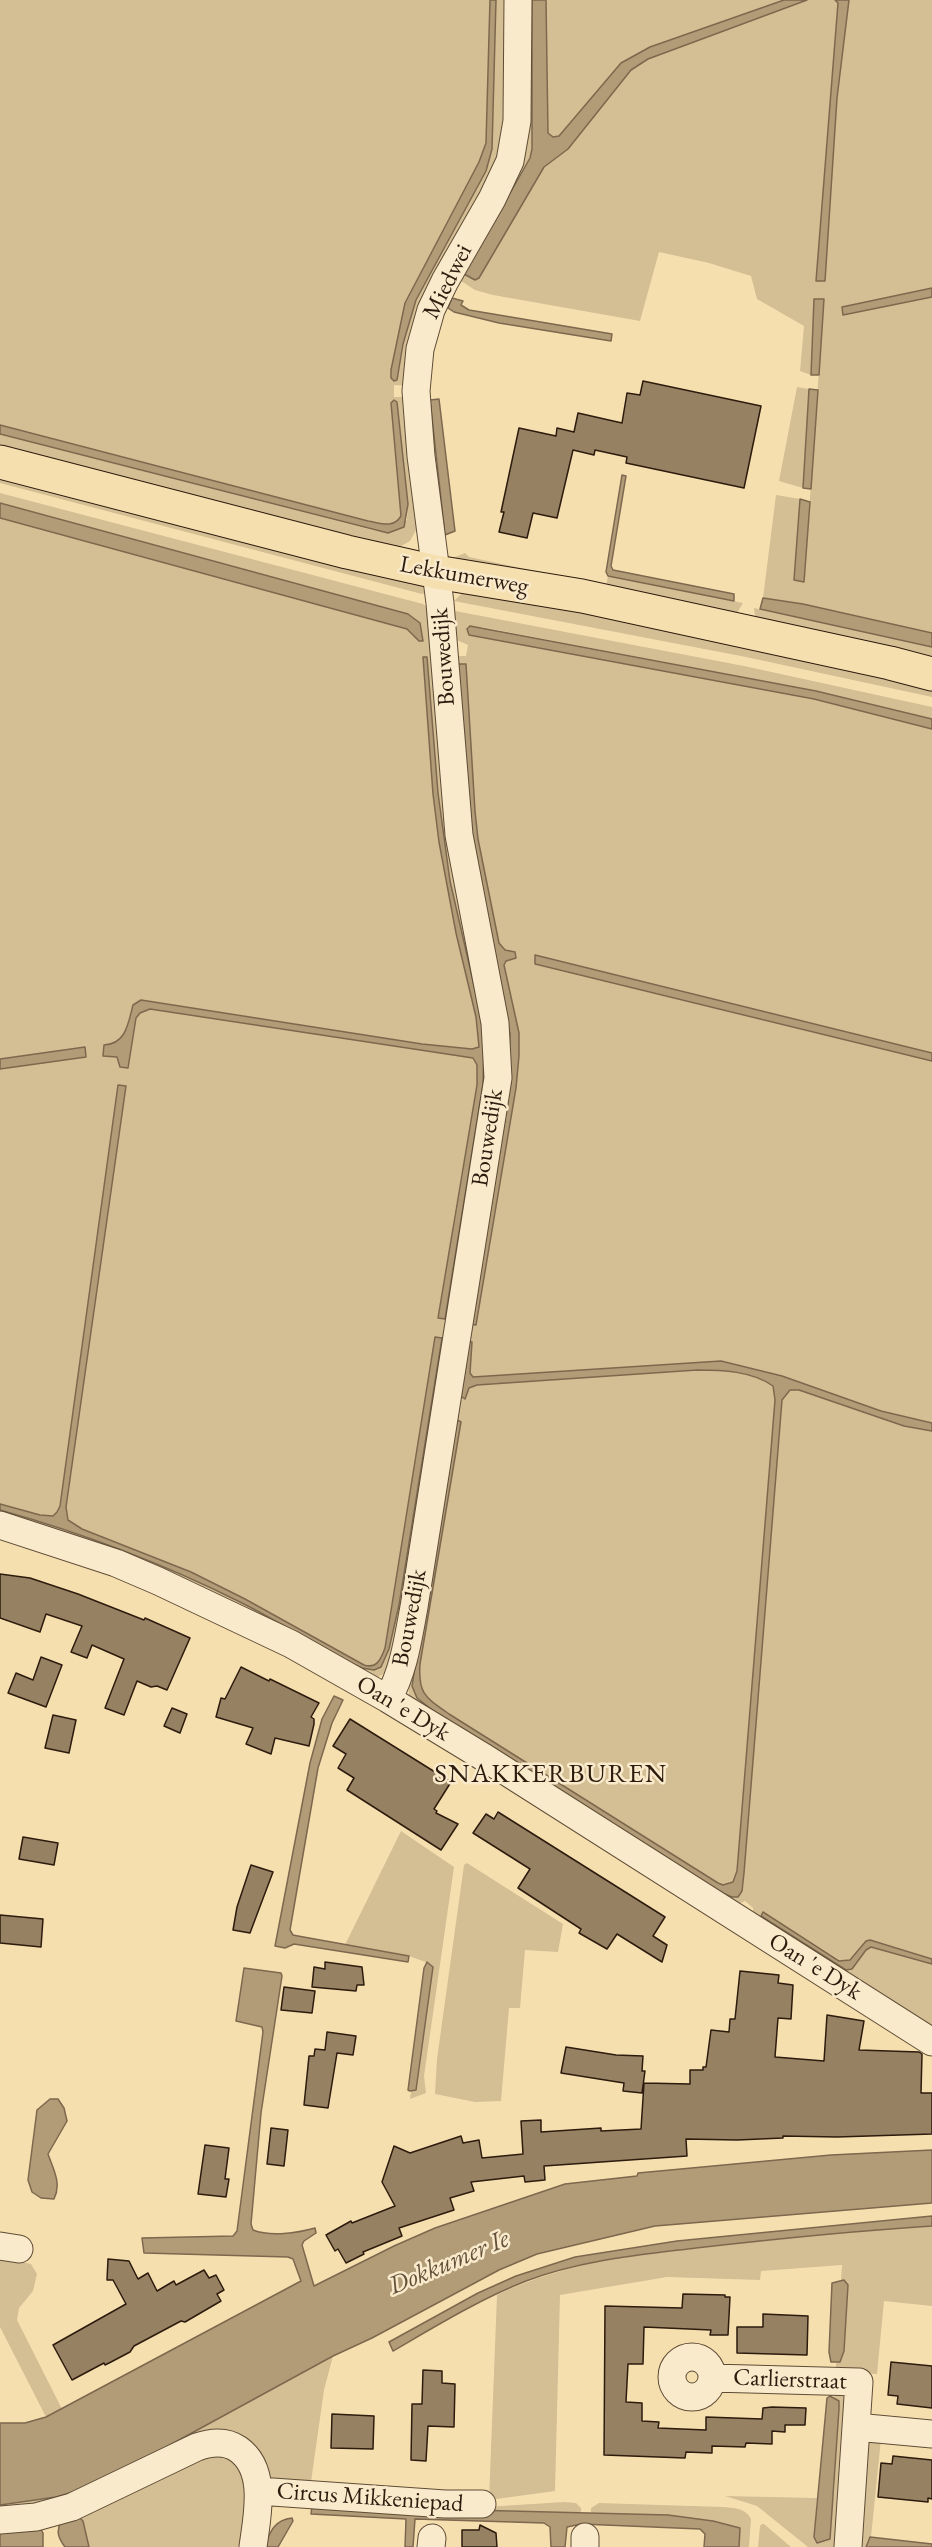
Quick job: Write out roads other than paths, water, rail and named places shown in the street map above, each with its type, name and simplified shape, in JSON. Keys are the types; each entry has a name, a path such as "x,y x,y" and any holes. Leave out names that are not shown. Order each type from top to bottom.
{"main road":[{"name":"Lekkumerweg","path":"0,462 347,552 436,572 582,596 932,674"}],"street":[{"name":"Miedwei","path":"436,572 416,409 420,349 437,296 492,199 510,161 517,121 518,0"},
{"name":"Bouwedijk","path":"388,1699 398,1682 414,1607 498,1078 495,1023 459,835 436,572"},
{"name":"Oan 'e Dyk","path":"0,1525 116,1563 267,1631 388,1699 495,1764 932,2042"},
{"name":"Carlierstraat","path":"712,2378 859,2382 848,2547"},
{"name":"Carlierstraat","path":"856,2427 932,2434"},
{"path":"0,2520 36,2517 72,2507 197,2446 215,2442 225,2444 244,2454 252,2464 258,2491 253,2547"},
{"name":"Circus Mikkeniepad","path":"258,2491 445,2504 482,2504"}],"water":[{"path":"490,0 496,0 492,149 486,171 416,300 403,344 397,380 394,381 391,378 391,370 405,303 479,162 486,143"},
{"path":"532,0 546,0 548,133 553,137 559,136 621,63 650,47 784,0 807,0 648,59 631,70 568,149 544,167 479,278 475,280 464,274 530,158 532,149"},
{"path":"835,0 849,0 837,98 825,281 816,281 838,3"},
{"path":"932,288 932,297 843,315 842,307"},
{"path":"452,298 463,301 461,305 469,310 612,334 611,341 499,323 454,312 448,308"},
{"path":"814,299 824,299 819,375 811,375"},
{"path":"809,389 818,390 811,489 803,488"},
{"path":"439,399 455,531 445,535 430,400"},
{"path":"394,400 397,402 408,504 404,527 388,533 0,434 0,425 368,521 390,524 401,516 391,403"},
{"path":"622,475 626,476 611,566 613,570 734,594 734,601 608,576 606,572"},
{"path":"800,499 810,502 804,582 794,580"},
{"path":"0,503 408,614 420,623 423,641 419,641 407,629 0,518"},
{"path":"763,598 803,604 932,633 932,647 760,609"},
{"path":"470,626 816,691 932,719 932,729 814,699 469,635 467,629"},
{"path":"423,657 427,657 438,793 450,881 481,1016 484,1044 483,1084 445,1319 438,1318 477,1085 477,1065 473,1058 150,1009 140,1013 136,1018 128,1068 120,1067 117,1057 103,1056 104,1045 111,1044 122,1037 133,1005 141,1000 422,1044 472,1049 479,1047 476,1017 456,933 439,842 433,794"},
{"path":"455,664 466,664 478,839 499,943 505,950 515,952 516,958 506,961 504,965 519,1033 516,1088 476,1325 469,1324 508,1087 510,1034 470,839"},
{"path":"535,955 932,1053 932,1061 535,964"},
{"path":"85,1047 86,1057 0,1069 0,1059"},
{"path":"118,1085 126,1086 66,1507 68,1520 82,1529 191,1572 364,1665 372,1666 380,1659 385,1648 435,1337 442,1338 399,1605 389,1649 381,1667 374,1670 362,1668 240,1602 152,1562 92,1539 0,1510 0,1504 40,1515 53,1516 60,1506"},
{"path":"466,1341 472,1342 470,1373 473,1377 721,1361 782,1376 881,1411 932,1423 932,1431 904,1426 799,1390 790,1390 782,1400 744,1873 742,1891 738,1897 722,1893 445,1720 417,1698 412,1686 454,1418 461,1422 420,1664 420,1682 425,1694 449,1714 718,1883 723,1885 733,1882 737,1871 775,1400 773,1386 746,1374 697,1370 477,1385 469,1388 465,1399 459,1395"},
{"path":"334,1696 343,1700 332,1723 318,1768 290,1930 293,1935 409,1956 408,1962 294,1944 285,1948 275,1946 310,1763 322,1719"},
{"path":"763,1912 839,1961 850,1960 866,1941 870,1940 932,1959 932,1964 871,1947 866,1950 852,1969 846,1970 761,1916"},
{"path":"427,1962 433,1967 416,2090 410,2091 408,2090 424,1968"},
{"name":"Dokkumer Ie","path":"244,1968 281,1973 282,1976 261,2113 251,2224 253,2230 276,2234 315,2228 316,2233 302,2245 314,2286 435,2228 565,2184 637,2176 638,2173 831,2155 932,2150 932,2203 655,2226 537,2254 499,2270 372,2338 333,2356 157,2452 73,2492 56,2497 0,2505 0,2423 25,2423 46,2417 301,2281 293,2259 288,2257 144,2253 142,2238 233,2236 237,2231 263,2032 262,2027 236,2021"},
{"path":"50,2099 58,2099 64,2108 67,2121 48,2154 57,2182 54,2199 41,2198 32,2192 28,2180 37,2110"},
{"path":"932,2216 932,2226 696,2248 610,2259 568,2268 526,2281 492,2296 393,2351 389,2342 478,2293 516,2276 575,2257 677,2241"},
{"path":"844,2280 848,2285 844,2351 840,2362 831,2362 829,2352 832,2283"},
{"path":"830,2396 839,2401 839,2409 830,2539 817,2543 814,2537 827,2398"},
{"path":"312,2506 668,2515 713,2521 740,2528 739,2547 704,2547 705,2534 700,2529 581,2524 567,2527 565,2547 551,2547 550,2527 544,2523 415,2519 413,2547 405,2547 406,2519 311,2514"},
{"path":"78,2516 83,2521 89,2547 65,2547 59,2534 59,2525 61,2521"},
{"path":"292,2518 293,2521 278,2547 264,2547 277,2524"},
{"path":"39,2526 43,2533 43,2547 0,2547 0,2530"},
{"path":"870,2537 932,2544 932,2547 866,2547"}],"district":[{"name":"SNAKKERBUREN","path":"551,1775"}]}
